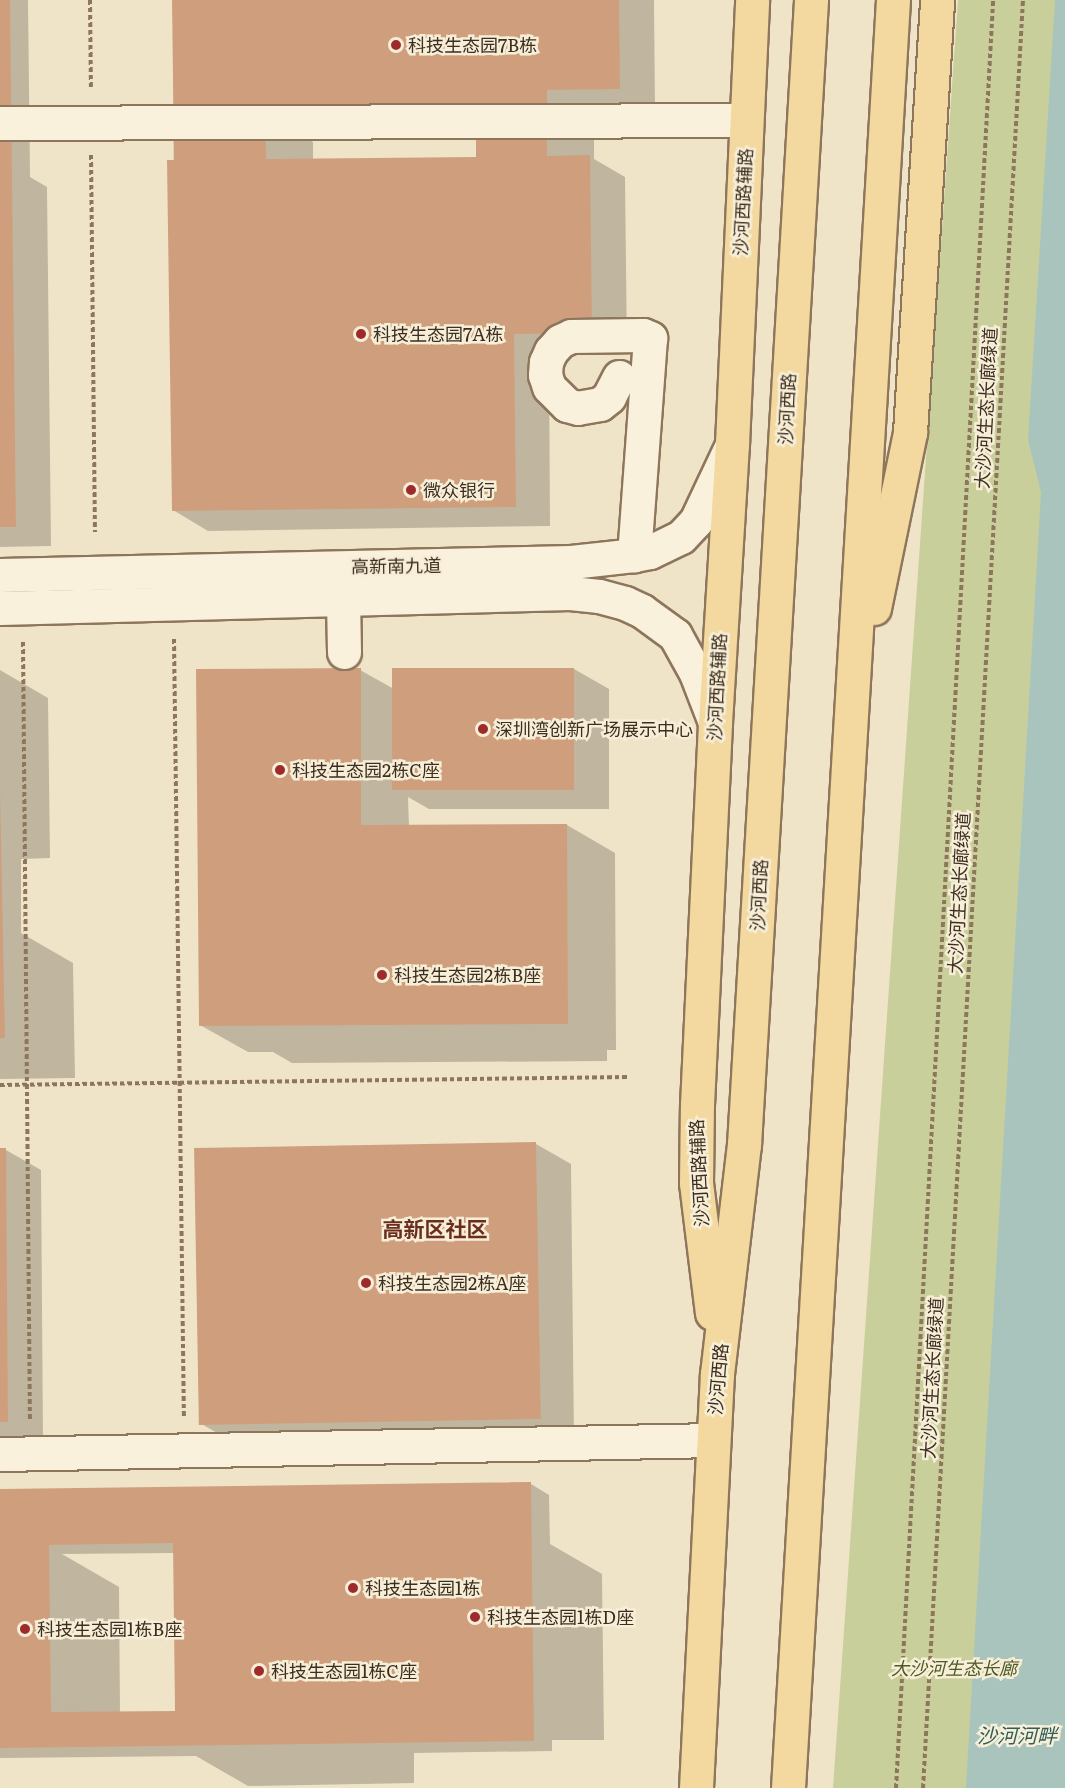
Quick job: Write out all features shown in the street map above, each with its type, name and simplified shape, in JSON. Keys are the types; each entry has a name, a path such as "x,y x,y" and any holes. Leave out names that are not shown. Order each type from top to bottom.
{"main road":[{"name":"沙河西路辅路","path":"717,1374 713,1318 696,1183 696,1146 752,0"},
{"name":"沙河西路","path":"696,1788 717,1374 744,1145 811,0"},
{"path":"788,1788 893,0"},
{"path":"849,746 861,672 910,432 937,0"}],"street":[{"path":"0,123 746,120"},
{"path":"619,377 616,388 600,404 578,408 561,401 549,387 546,363 555,346 571,336 642,335 650,338 634,555"},
{"name":"高新南九道","path":"0,575 571,562 634,555 650,552 681,537 696,521 732,444"},
{"name":"高新南九道","path":"0,608 570,594 598,596 625,603 659,622 675,635 696,673 715,722"},
{"path":"343,599 344,652"},
{"path":"15,1454 713,1440"}],"path":[{"path":"90,0 95,532"},
{"path":"896,1788 993,0"},
{"name":"大沙河生态长廊绿道","path":"923,1788 1023,0"},
{"path":"174,639 185,1450"},
{"path":"15,1454 27,1084 23,642"},
{"path":"0,1085 629,1077"}],"green space":[{"name":"大沙河生态长廊","path":"958,0 1065,0 1065,1788 833,1788"}],"water":[{"name":"沙河河畔","path":"1055,0 1065,0 1065,1788 966,1788 1041,492 1028,440"}],"building":[{"path":"0,0 10,0 16,527 0,527"},
{"name":"科技生态园7A栋","path":"172,0 619,0 620,89 547,90 547,156 590,155 592,333 514,334 516,507 172,511 167,160 174,160","holes":["476,111 476,157 266,159 265,113"]},
{"path":"361,668 361,825 567,824 568,1024 199,1026 196,669"},
{"name":"深圳湾创新广场展示中心","path":"392,668 574,668 574,790 392,790"},
{"path":"0,788 5,1038 0,1038"},
{"name":"科技生态园2栋A座","path":"536,1142 541,1419 199,1425 194,1148"},
{"path":"0,1148 6,1148 8,1422 0,1422"},
{"name":"科技生态园1栋","path":"531,1482 534,1741 0,1748 0,1489","holes":["173,1543 175,1711 51,1712 49,1545"]}],"place":[{"name":"科技生态园7B栋","path":"396,45"},
{"name":"科技生态园7A栋","path":"361,334"},
{"name":"微众银行","path":"411,490"},
{"name":"深圳湾创新广场展示中心","path":"483,729"},
{"name":"科技生态园2栋C座","path":"280,770"},
{"name":"科技生态园2栋B座","path":"382,975"},
{"name":"科技生态园2栋A座","path":"366,1283"},
{"name":"科技生态园1栋","path":"353,1588"},
{"name":"科技生态园1栋D座","path":"475,1617"},
{"name":"科技生态园1栋B座","path":"25,1629"},
{"name":"科技生态园1栋C座","path":"259,1671"}],"district":[{"name":"高新区社区","path":"435,1228"}]}
